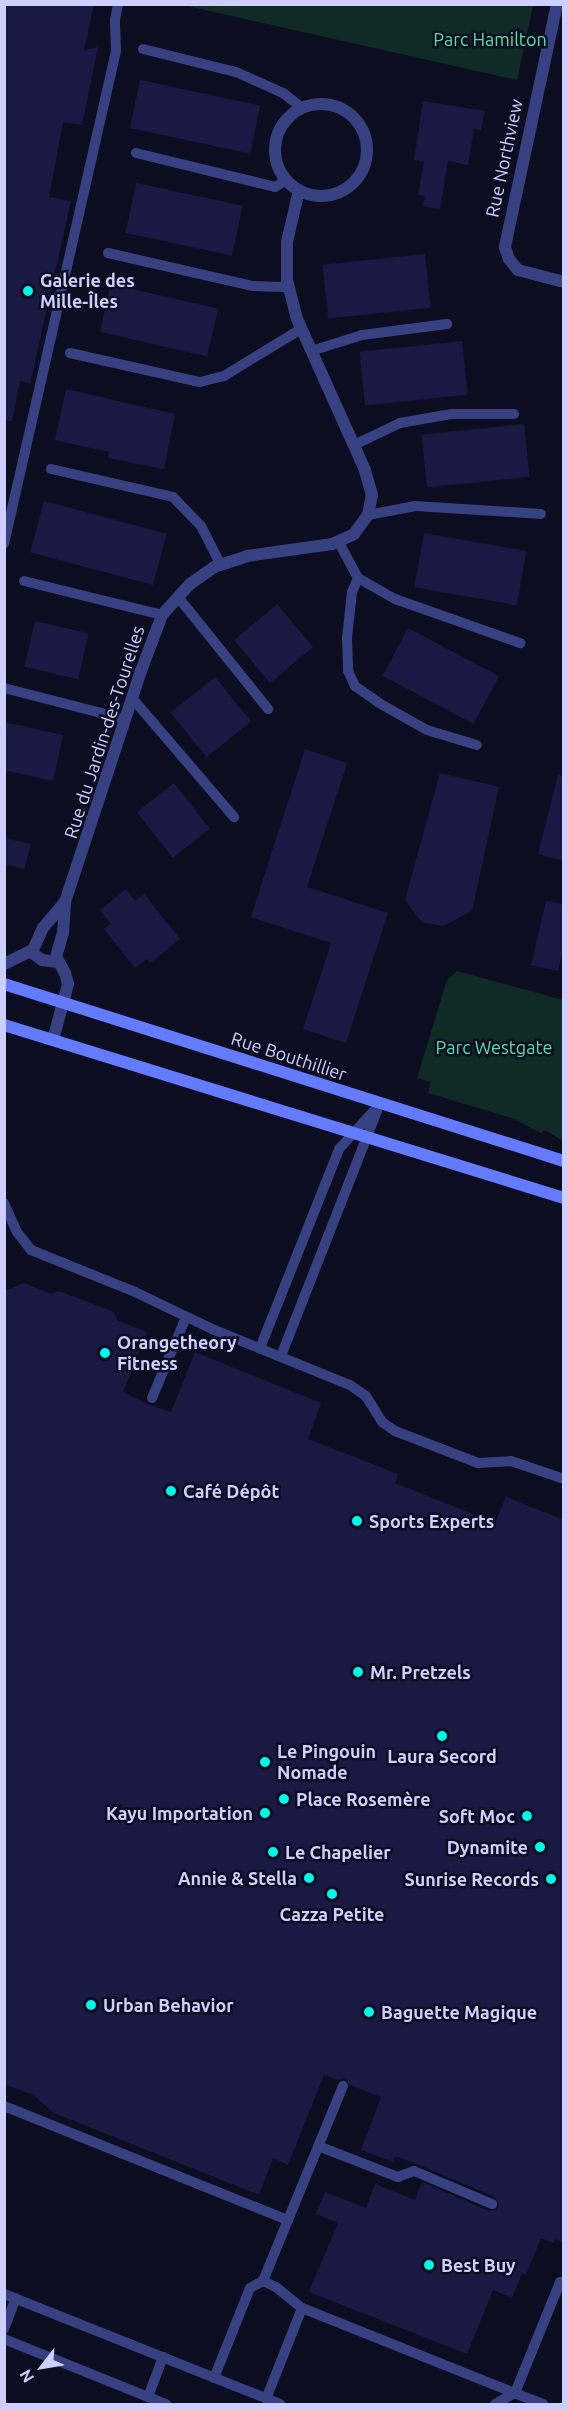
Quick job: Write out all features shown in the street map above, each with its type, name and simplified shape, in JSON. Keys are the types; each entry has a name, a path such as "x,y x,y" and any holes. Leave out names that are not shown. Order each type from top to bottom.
{"street":[{"name":"Rue Northview","path":"557,4 505,247 509,258 518,270 564,282"},
{"path":"323,104 347,112 358,123 367,146 366,161 359,176 350,185 336,193 320,196 299,190 286,180 278,166 276,141 281,126 292,114 302,108 323,104"},
{"path":"299,190 287,242 289,287 301,329 365,470 372,495 368,515"},
{"name":"Rue du Jardin-des-Tourelles","path":"53,1040 64,1002 67,978 56,957 63,933 65,902 132,698 162,615 190,584 221,565 248,556 309,549 338,542 354,534 368,515"},
{"name":"Rue du Jardin-des-Tourelles","path":"31,952 44,928 65,902"},
{"path":"4,964 31,952 42,960 57,962"},
{"name":"Rue Bouthillier","path":"4,984 564,1161"},
{"path":"4,1025 564,1198"}],"lane":[{"path":"4,544 116,51 115,20 118,4"},
{"path":"143,49 236,72 283,93 302,108"},
{"path":"136,153 275,187 286,180"},
{"path":"108,253 253,286 289,287"},
{"path":"311,351 362,335 447,324"},
{"path":"70,353 200,382 224,376 301,329"},
{"path":"354,445 400,423 451,414 514,414"},
{"path":"51,469 172,497 201,526 221,565"},
{"path":"368,515 415,506 542,514"},
{"path":"338,542 358,578 395,599 520,643"},
{"path":"358,578 352,592 347,638 348,671 355,686 379,703 428,730 477,745"},
{"path":"24,581 162,615"},
{"path":"178,597 268,709"},
{"path":"4,688 125,719"},
{"path":"132,698 234,817"},
{"path":"260,1348 339,1149 380,1104"},
{"path":"281,1356 380,1104"},
{"path":"4,1203 17,1233 31,1250 135,1292 186,1317 359,1390 382,1422 395,1431 478,1463 511,1461 564,1479"},
{"path":"152,1398 186,1317"},
{"path":"214,2378 250,2288 263,2281 343,2086"},
{"path":"4,2106 288,2220"},
{"path":"318,2146 398,2177 414,2171 492,2204"},
{"path":"263,2281 276,2287 302,2308 543,2404"},
{"path":"495,2404 515,2393 560,2282 564,2283"},
{"path":"4,2294 280,2404"},
{"path":"4,2329 16,2298"},
{"path":"266,2399 302,2308"},
{"path":"4,2339 166,2404"},
{"path":"148,2397 163,2358"}],"green space":[{"name":"Parc Hamilton","path":"533,4 517,80 183,5"},
{"name":"Parc Westgate","path":"457,971 563,1000 563,1141 545,1130 541,1133 512,1118 428,1093 431,1082 417,1078 447,980"}],"building":[{"name":"Galerie des Mille-Îles","path":"4,4 94,4 84,50 98,47 82,125 63,122 49,197 71,201 30,384 20,380 12,421 4,420"},
{"path":"140,80 260,106 250,154 130,128"},
{"path":"423,101 485,111 481,130 474,129 468,165 448,161 440,209 423,206 425,196 418,195 424,162 414,160"},
{"path":"136,183 243,206 232,256 125,233"},
{"path":"425,254 431,308 328,318 323,265"},
{"path":"111,284 218,309 207,356 100,332"},
{"path":"462,341 468,395 365,405 360,352"},
{"path":"66,389 175,414 164,469 108,458 109,452 55,440"},
{"path":"524,424 530,477 427,487 422,435"},
{"path":"44,501 167,534 153,585 30,552"},
{"path":"424,533 526,551 517,605 414,587"},
{"path":"277,604 313,647 270,683 234,640"},
{"path":"35,621 89,633 78,679 24,667"},
{"path":"408,628 499,676 474,724 383,676"},
{"path":"215,677 251,721 207,757 171,713"},
{"path":"4,722 63,735 53,781 4,770"},
{"path":"305,749 347,763 307,887 388,913 346,1043 303,1029 331,943 251,917"},
{"path":"440,773 499,787 472,911 443,926 422,922 405,900"},
{"path":"558,775 564,776 564,861 538,854"},
{"path":"174,783 210,829 173,858 137,812"},
{"path":"4,838 31,844 24,869 4,864"},
{"path":"126,889 135,901 144,894 180,939 150,963 147,959 135,968 104,929 111,924 100,910"},
{"path":"546,901 564,904 564,945 558,971 531,965"},
{"name":"Place Rosemère","path":"24,1283 51,1294 59,1291 114,1312 117,1320 147,1332 123,1392 149,1405 171,1412 195,1352 321,1403 308,1439 398,1474 395,1483 495,1523 506,1497 564,1520 564,2243 555,2239 553,2243 541,2238 526,2275 522,2273 512,2298 493,2290 467,2354 309,2292 338,2223 316,2214 325,2192 366,2208 375,2184 415,2200 422,2182 489,2211 496,2210 499,2206 495,2197 417,2164 395,2156 393,2162 361,2150 381,2097 350,2085 345,2079 338,2080 324,2075 288,2165 273,2158 259,2195 54,2113 33,2095 4,2084 4,1291"}],"place":[{"name":"Galerie des Mille-Îles","path":"28,291"},
{"name":"Orangetheory Fitness","path":"105,1353"},
{"name":"Café Dépôt","path":"171,1491"},
{"name":"Sports Experts","path":"357,1521"},
{"name":"Mr. Pretzels","path":"358,1672"},
{"name":"Laura Secord","path":"442,1736"},
{"name":"Le Pingouin Nomade","path":"265,1762"},
{"name":"Place Rosemère","path":"284,1799"},
{"name":"Kayu Importation","path":"265,1813"},
{"name":"Soft Moc","path":"527,1816"},
{"name":"Dynamite","path":"540,1847"},
{"name":"Le Chapelier","path":"273,1852"},
{"name":"Annie & Stella","path":"309,1878"},
{"name":"Sunrise Records","path":"551,1879"},
{"name":"Cazza Petite","path":"332,1894"},
{"name":"Urban Behavior","path":"91,2005"},
{"name":"Baguette Magique","path":"369,2012"},
{"name":"Best Buy","path":"429,2265"}]}
